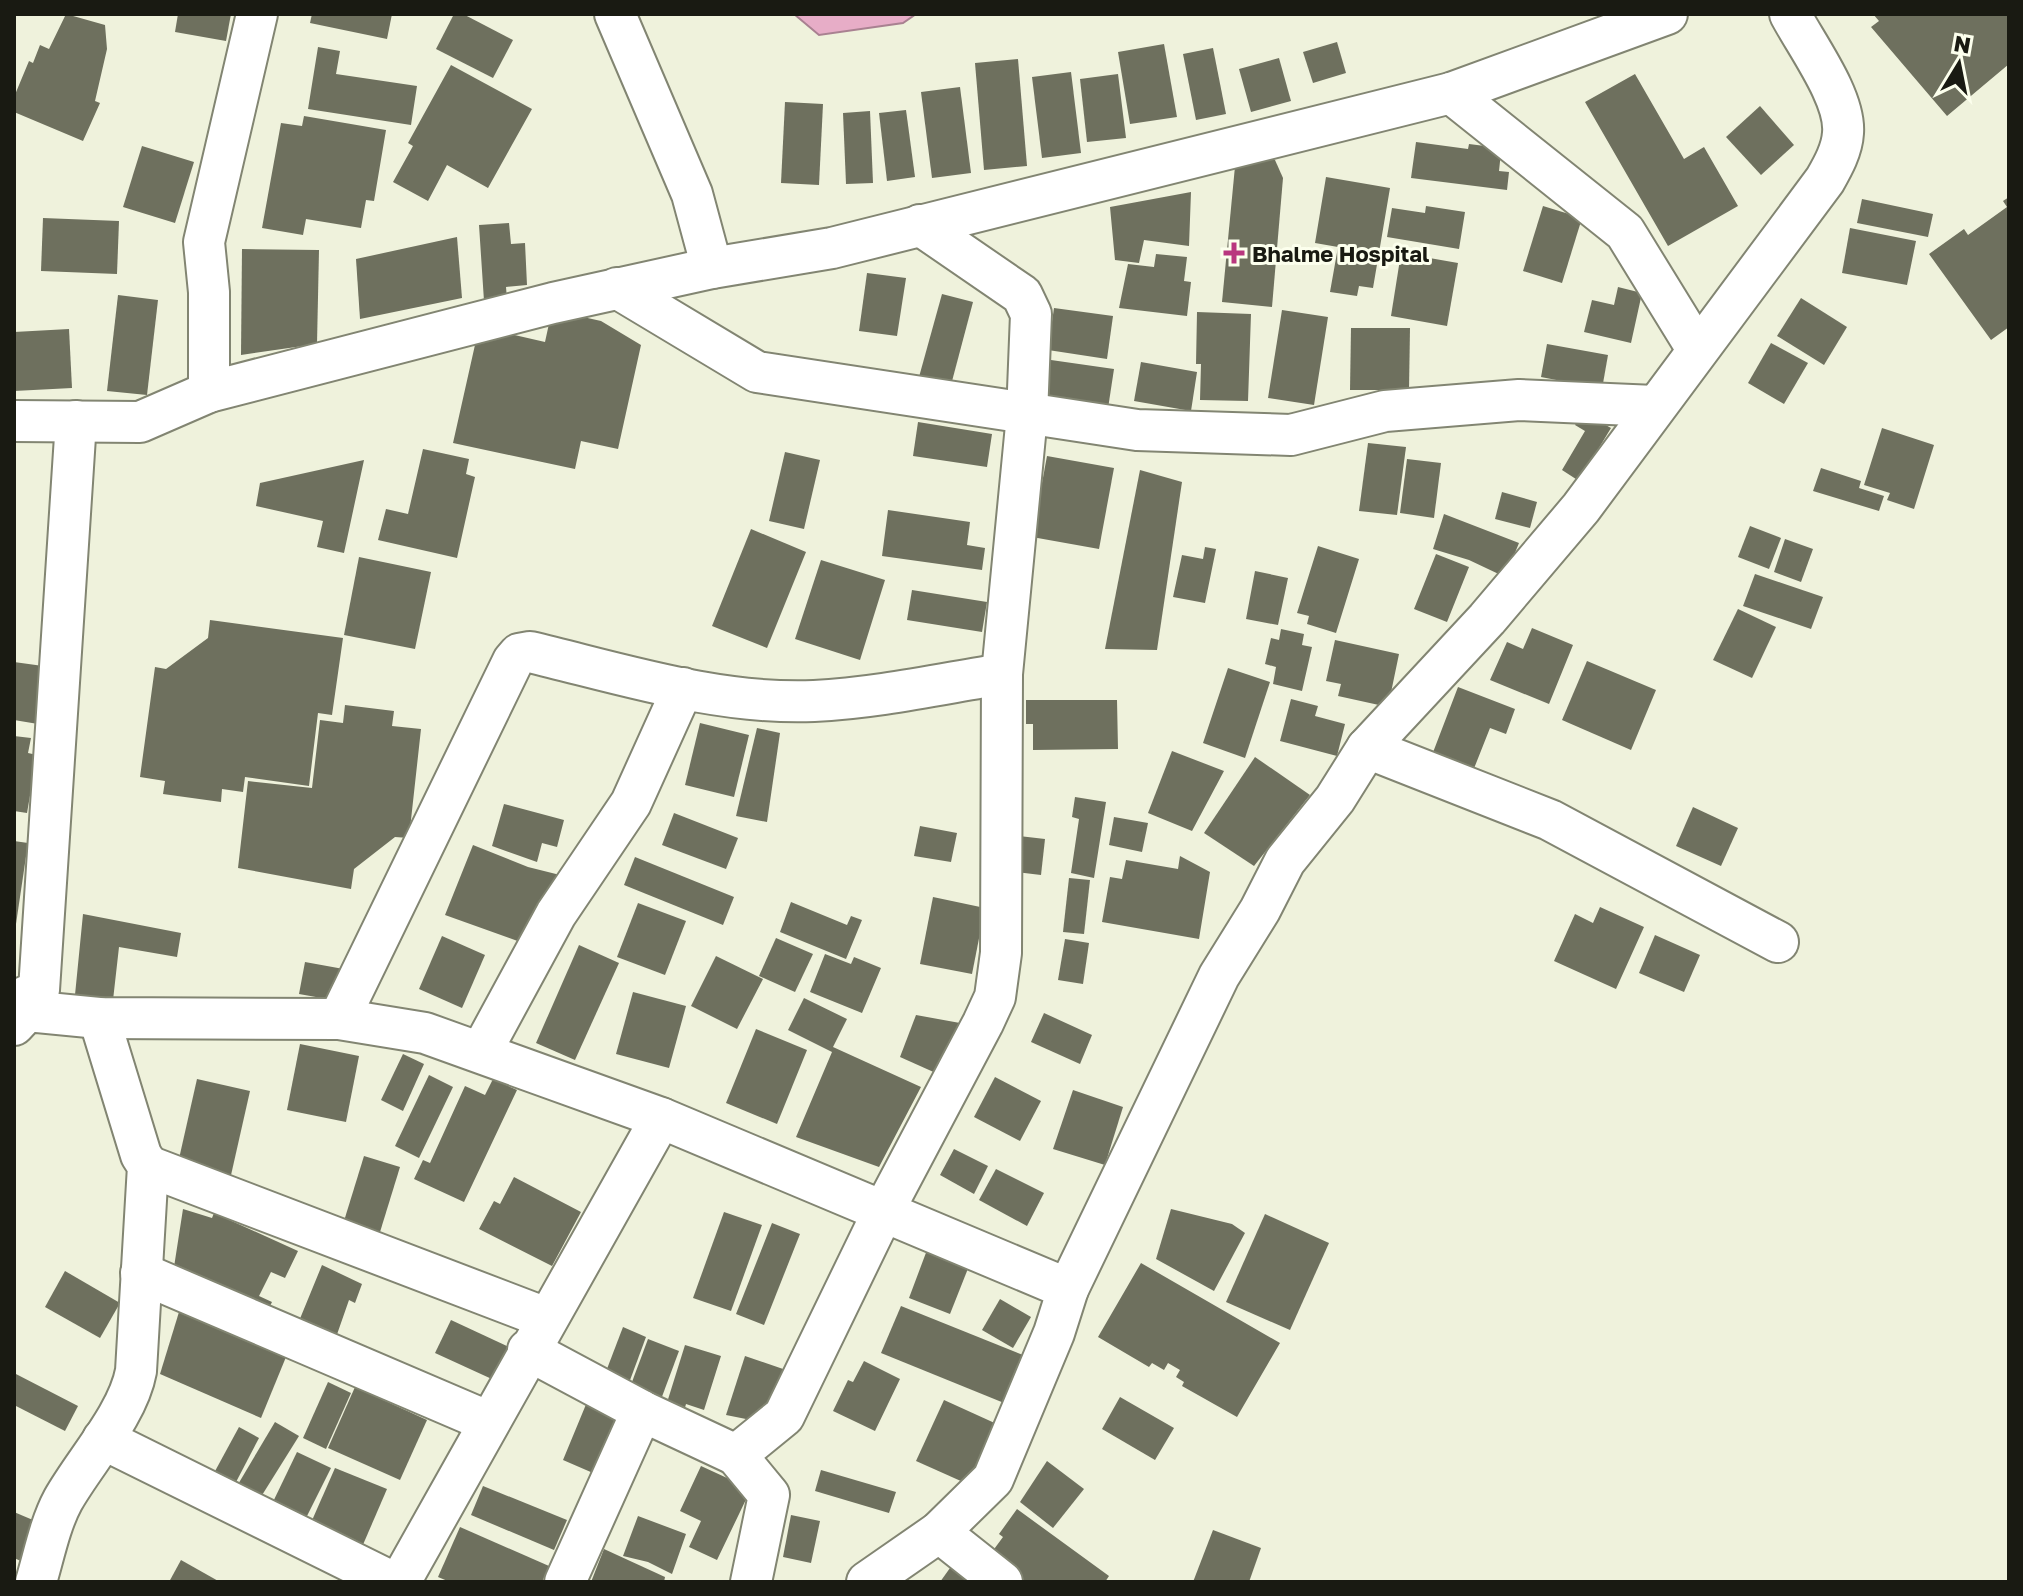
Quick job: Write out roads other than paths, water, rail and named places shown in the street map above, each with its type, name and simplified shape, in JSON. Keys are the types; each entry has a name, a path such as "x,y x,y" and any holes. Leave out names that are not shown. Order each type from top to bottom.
{"street":[{"path":"209,392 209,292 204,242 257,14"},
{"path":"615,14 692,194 712,268"},
{"path":"14,421 140,422 209,392 617,288 832,248 1451,93 1667,14"},
{"path":"867,1582 939,1532 993,1479 1054,1333 1068,1289 1219,976 1260,910 1285,861 1335,799 1367,748 1487,619 1581,508 1825,180 1837,159 1843,134 1842,109 1790,14"},
{"path":"1451,93 1625,232 1697,349"},
{"path":"736,1455 784,1416 883,1212 995,997 1003,909 1002,674 1027,415 1028,304 1022,295 920,225"},
{"path":"617,288 757,372 1137,430 1291,435 1385,411 1499,401 1655,406"},
{"path":"76,421 20,1003 99,1018 339,1019 425,1033 661,1118 1068,1289"},
{"path":"339,1019 519,654 530,652 683,688 759,699 812,701 877,695 1002,674"},
{"path":"481,1052 556,914 631,803 683,688"},
{"path":"1367,748 1550,820 1778,942"},
{"path":"99,1018 141,1155 148,1166 537,1334 642,1411 736,1455 769,1495 751,1582"},
{"path":"400,1582 661,1118"},
{"path":"36,1582 63,1501 103,1439 134,1382 148,1166"},
{"path":"141,1273 489,1422"},
{"path":"565,1582 642,1411"},
{"path":"103,1439 392,1582"},
{"path":"939,1532 1002,1582"}],"place":[{"name":"Bhalme Hospital","path":"1234,253"}]}
